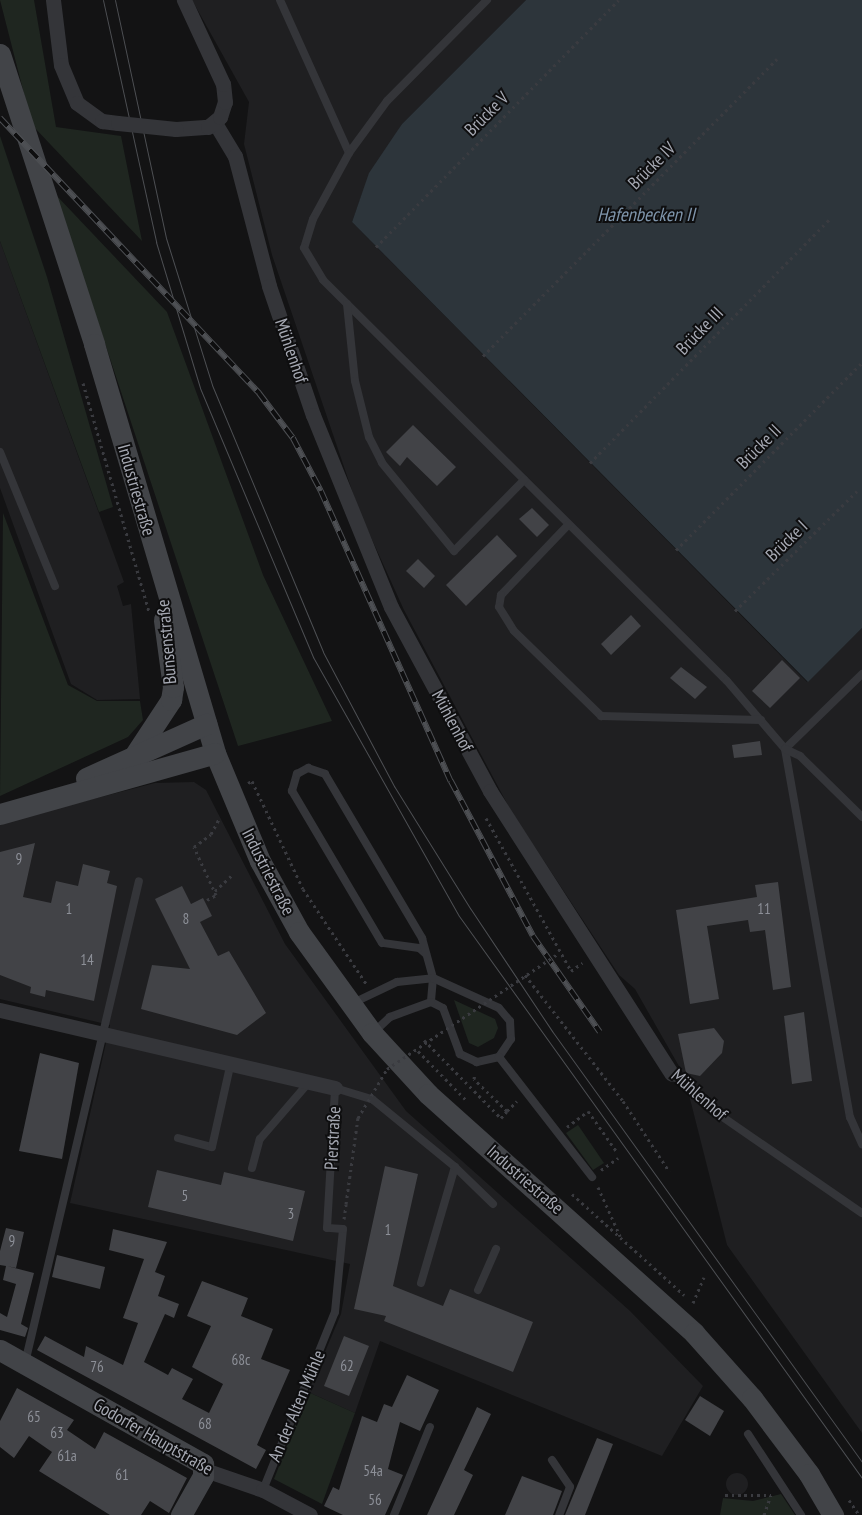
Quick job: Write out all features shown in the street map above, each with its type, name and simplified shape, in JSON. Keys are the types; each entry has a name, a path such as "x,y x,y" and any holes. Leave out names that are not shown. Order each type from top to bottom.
{"main road":[{"name":"Industriestraße","path":"0,54 94,344 206,724 260,861 300,932 350,1005 372,1033 428,1094 694,1333 752,1398 809,1474 834,1515"},
{"name":"Bunsenstraße","path":"136,753 164,712 173,687 162,580"},
{"name":"Bunsenstraße","path":"48,797 136,753 206,724"},
{"name":"Bunsenstraße","path":"0,814 48,797 216,753"},
{"name":"Godorfer Hauptstraße","path":"0,1350 197,1460 205,1470"},
{"path":"181,1515 205,1470"}],"street":[{"path":"53,0 61,65 77,103 91,116 118,123 176,129 215,123 225,102 223,84 184,0"},
{"name":"Mühlenhof","path":"215,123 235,156 269,286 313,415 391,607 490,791 672,1074"},
{"name":"Pierstraße","path":"0,1010 103,1031 336,1088"},
{"name":"Godorfer Hauptstraße","path":"205,1470 263,1490 310,1515"}],"lane":[{"path":"280,0 349,153"},
{"path":"487,0 387,101 349,153 313,219 304,248 324,280 347,304 727,681 785,749 800,756 862,817"},
{"path":"347,304 355,381 369,437 382,463 454,551 524,480"},
{"path":"0,452 55,586"},
{"path":"568,525 501,595 499,607 514,631 601,716 761,720"},
{"path":"785,749 862,674"},
{"path":"785,749 850,1117 862,1144"},
{"path":"426,954 414,947 390,948 382,943 292,791 297,774 308,768 325,774 422,938 433,978 431,1002"},
{"path":"25,1363 139,881"},
{"path":"350,1005 372,992 397,982 433,978 499,1008 510,1021 511,1038 499,1057 477,1062 460,1054 443,1008 431,1002 390,1017 372,1033"},
{"path":"499,1057 560,1132 592,1177"},
{"path":"178,1138 212,1147 231,1062"},
{"name":"Mühlenhof","path":"672,1074 711,1109 861,1211"},
{"path":"252,1168 260,1139 310,1081"},
{"path":"336,1088 372,1099 455,1167 493,1204"},
{"name":"Pierstraße","path":"332,1323 343,1229 327,1228 336,1088"},
{"path":"421,1283 455,1167"},
{"path":"478,1290 496,1249"},
{"name":"An der Alten Mühle","path":"263,1490 332,1323"},
{"path":"394,1515 430,1427"},
{"path":"748,1434 801,1515"},
{"path":"552,1460 570,1487 559,1515"}],"path":[{"name":"Brücke V","path":"376,247 619,0"},
{"name":"Brücke IV","path":"483,356 776,59"},
{"name":"Brücke III","path":"590,463 830,218"},
{"name":"Brücke II","path":"676,550 862,363"},
{"path":"80,373 151,620"},
{"name":"Brücke I","path":"735,611 857,491"},
{"path":"252,781 303,889 372,992"},
{"path":"481,810 571,971 582,964"},
{"path":"215,891 194,847 207,838 221,816"},
{"path":"207,900 233,874"},
{"path":"346,1204 353,1141 366,1100 387,1069 424,1040 560,953"},
{"path":"525,975 623,1101 669,1171"},
{"path":"424,1040 501,1118 518,1101"},
{"path":"412,1046 472,1106"},
{"path":"474,1079 507,1111"},
{"path":"560,1132 588,1112 617,1152"},
{"path":"614,1161 618,1158"},
{"path":"567,1190 620,1236 613,1212 592,1177"},
{"path":"692,1303 704,1278"},
{"path":"764,1515 771,1495 783,1485"},
{"path":"725,1495 771,1495"}],"shaded area":[{"path":"0,0 34,0 56,127 121,136 142,241 32,125"},
{"path":"192,0 526,0 402,124 362,194 352,222 807,682 862,628 862,1433 727,1245 684,1075 635,989 619,975 511,811 404,610 359,511 272,255 244,144 249,102"},
{"path":"0,136 47,277 113,507 99,512 0,241"},
{"path":"56,195 167,312 263,575 332,721 238,746"},
{"path":"0,241 124,582 117,586 123,606 131,604 140,699 97,700 71,684 0,488"},
{"path":"3,513 68,685 97,701 140,701 143,720 128,737 0,796"},
{"path":"194,782 206,790 285,944 406,1111 630,1311 703,1386 662,1456 380,1341 355,1413 308,1392 341,1314 350,1264 70,1203 110,1025 0,999 0,823 155,783"},
{"path":"454,1000 495,1019 498,1028 494,1038 478,1047 469,1043"},
{"path":"578,1125 604,1163 593,1170 566,1133"},
{"path":"308,1392 355,1413 322,1504 274,1479"},
{"path":"737,1473 745,1476 748,1484 745,1492 737,1495 729,1492 726,1484 729,1476"},
{"path":"781,1494 795,1515 720,1515 723,1498 753,1501"}],"water":[{"name":"Hafenbecken II","path":"526,0 862,0 862,628 808,682 352,222 369,173 402,124"}],"building":[{"path":"413,425 456,467 437,486 407,457 400,466 386,452"},
{"path":"532,508 549,525 537,537 519,519"},
{"path":"497,535 517,556 466,606 446,585"},
{"path":"418,559 435,576 424,588 406,571"},
{"path":"631,615 641,626 611,655 601,644"},
{"path":"782,660 800,678 770,708 752,691"},
{"path":"681,667 707,687 695,699 670,678"},
{"path":"760,741 762,755 734,758 732,745"},
{"path":"35,843 23,897 51,903 56,881 78,886 83,864 110,871 107,883 117,886 94,1001 46,990 45,997 30,993 31,987 0,975 0,852"},
{"path":"778,882 791,987 773,990 765,930 750,932 748,920 707,926 719,999 690,1004 676,910 757,897 755,885"},
{"path":"182,886 191,904 203,898 212,916 200,922 218,956 229,951 266,1013 237,1035 141,1009 152,965 190,969 155,899"},
{"path":"804,1012 812,1081 792,1084 784,1016"},
{"path":"714,1028 724,1041 722,1053 700,1076 686,1073 678,1034"},
{"path":"40,1053 79,1063 62,1159 19,1151"},
{"path":"385,1166 418,1174 393,1286 443,1306 450,1289 533,1322 513,1372 384,1321 386,1316 354,1309"},
{"path":"157,1170 221,1185 224,1172 305,1191 293,1241 148,1207"},
{"path":"6,1228 24,1232 16,1268 7,1266 34,1273 21,1324 28,1328 25,1337 0,1330 0,1313 7,1317 16,1284 3,1280 6,1266 0,1265 0,1251"},
{"path":"113,1229 167,1242 155,1272 165,1276 158,1296 179,1304 174,1318 165,1314 144,1362 168,1375 172,1368 193,1379 182,1399 209,1413 223,1384 192,1367 211,1326 187,1316 202,1281 248,1298 241,1316 273,1329 261,1359 290,1370 257,1445 266,1450 256,1469 37,1350 45,1336 84,1357 86,1346 123,1365 138,1323 123,1318 144,1259 109,1250"},
{"path":"57,1255 105,1267 100,1289 52,1277"},
{"path":"344,1336 369,1346 349,1396 324,1386"},
{"path":"407,1375 439,1390 420,1431 400,1422 388,1469 403,1475 385,1515 343,1515 324,1506 333,1487 339,1490 362,1416 377,1422 384,1404 392,1407"},
{"path":"17,1388 74,1420 67,1430 95,1449 104,1432 187,1478 169,1513 150,1501 141,1515 110,1515 39,1471 52,1452 29,1436 14,1458 0,1447 0,1421"},
{"path":"700,1396 724,1411 710,1436 685,1420"},
{"path":"477,1407 491,1414 464,1470 473,1475 454,1515 427,1515"},
{"path":"597,1438 613,1444 585,1515 565,1515"},
{"path":"522,1476 562,1491 553,1515 505,1515"}],"tram line":[{"path":"103,0 156,242 200,388 313,657 459,916 862,1478"},
{"path":"115,0 166,238 212,385 323,652 394,786 470,908 552,1031 862,1462"}],"railway":[{"path":"0,118 259,393 293,438 321,491 451,781 533,936 600,1032"}]}
